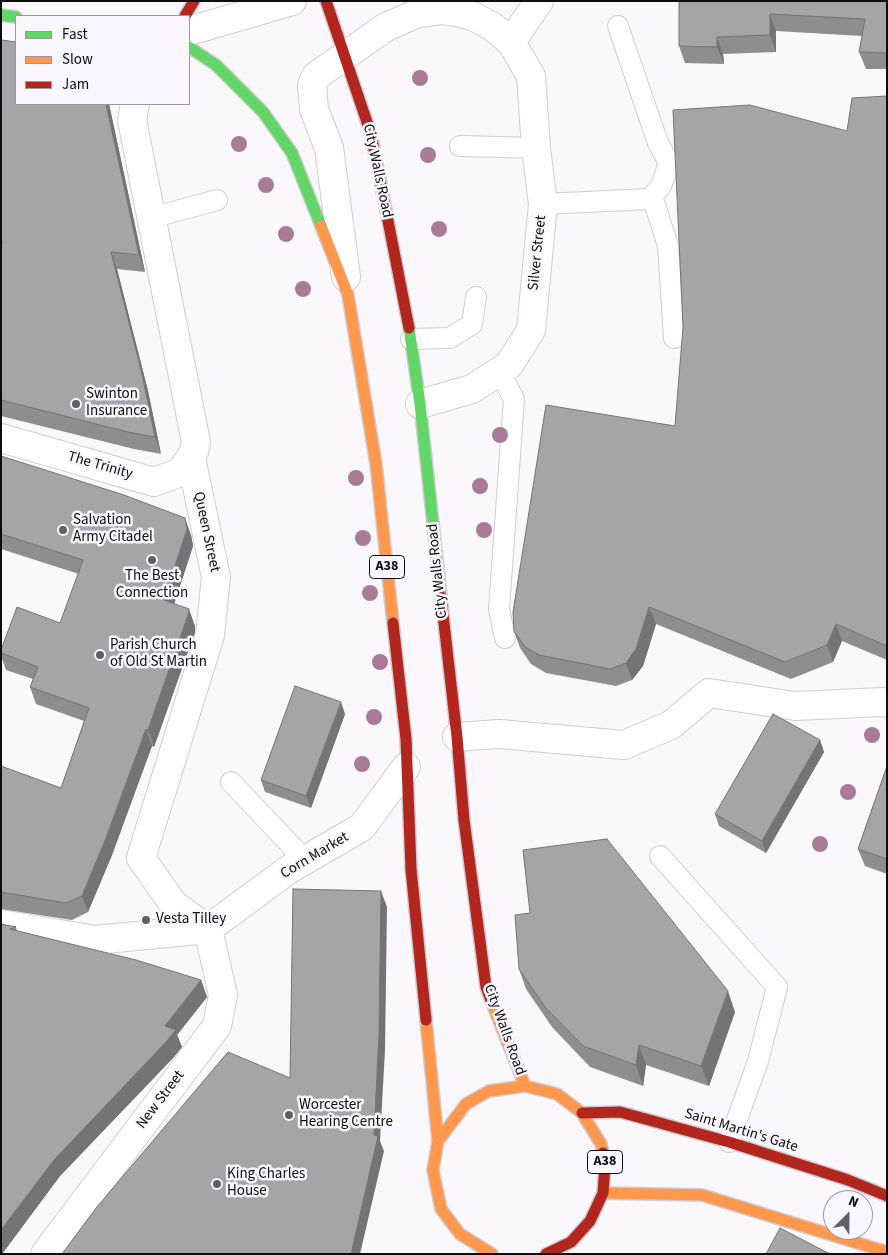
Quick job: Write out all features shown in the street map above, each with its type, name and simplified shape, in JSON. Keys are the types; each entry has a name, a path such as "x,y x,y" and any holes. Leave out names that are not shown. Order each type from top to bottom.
{"main road":[{"path":"185,15 194,1"},
{"name":"City Walls Road","path":"326,1 333,17 344,56 371,134 410,339 420,404 457,737 464,820 486,987 525,1086"},
{"path":"1,15 15,17"},
{"name":"A38","path":"190,48 216,65 263,112 292,154 348,295 376,464 406,738 411,869 438,1141 433,1170 442,1209 460,1239 492,1254"},
{"name":"A38","path":"438,1141 466,1104 489,1091 525,1086 556,1094 582,1113 601,1144 605,1165 604,1192 590,1221 563,1254"},
{"name":"Saint Martin's Gate","path":"582,1113 620,1112 729,1142 848,1180 887,1196"},
{"path":"604,1192 702,1194 887,1252"},
{"name":"A38","path":"546,1254 571,1242"}],"street":[{"path":"190,32 292,1"},
{"path":"511,42 539,1"},
{"name":"Silver Street","path":"344,56 386,27 418,13 442,10 475,17 493,27 511,42 531,76 536,148 543,204 531,330 509,364 499,371 472,389 420,404"},
{"path":"344,56 316,76 312,85 314,109 329,148 348,295"},
{"name":"Queen Street","path":"135,105 132,120 196,442 191,458 216,577 210,635 141,858 174,905 208,929"},
{"name":"The Trinity","path":"1,438 154,482 181,472 191,458"},
{"path":"457,737 499,734 624,745 671,725 709,693 795,706 887,703"},
{"name":"Corn Market","path":"208,929 304,859 336,844 362,827 406,767"},
{"path":"1,924 96,940 208,929"},
{"name":"New Street","path":"45,1254 217,1026 223,995 208,929"}],"lane":[{"path":"543,204 650,199 662,186 669,164 658,143 618,26"},
{"path":"460,146 536,148"},
{"path":"650,199 655,205 668,246 674,338"},
{"path":"151,218 217,200"},
{"path":"410,339 450,338 465,329 472,324 476,297"},
{"path":"499,371 514,399 499,610 505,638"},
{"path":"231,782 304,859"},
{"path":"660,856 777,987 758,1060 729,1142"}],"building":[{"path":"679,1 887,1 887,53 859,52 865,19 770,14 770,35 717,37 717,47 679,46"},
{"path":"1,40 15,42 15,105 106,105 139,255 111,252 142,374 155,437 1,400"},
{"path":"887,96 887,646 836,624 827,645 785,662 649,607 636,649 626,663 610,669 539,655 525,647 514,631 513,612 546,405 675,426 683,327 673,110 750,105 847,131 852,98"},
{"path":"1,456 124,495 185,518 187,529 164,600 189,609 188,615 148,730 146,729 106,838 82,896 66,903 1,892 1,766 61,788 89,708 30,687 38,667 1,653 1,650 17,607 60,623 83,560 1,534"},
{"path":"295,686 341,702 306,796 261,780"},
{"path":"773,714 820,740 762,841 715,814"},
{"path":"887,766 887,859 858,849"},
{"path":"607,839 728,991 701,1066 639,1045 636,1065 583,1046 545,1007 519,969 515,915 530,913 523,850"},
{"path":"293,889 381,891 379,1034 374,1135 378,1136 351,1254 62,1254 96,1208 228,1052 290,1078"},
{"path":"1,924 16,927 10,929 136,960 201,980 165,1026 176,1030 54,1160 1,1230"},
{"path":"780,1228 830,1254 766,1254"}],"traffic: fast":[{"path":"1,15 15,17"},
{"path":"190,48 216,65 263,112 292,153 321,226"},
{"path":"409,328 420,404 441,597"}],"traffic: slow":[{"path":"321,226 348,295 376,464 393,623"},
{"path":"492,1003 525,1086"},
{"path":"426,1020 438,1141"},
{"path":"492,1254 460,1234 441,1209 433,1170 438,1141 466,1104 489,1091 525,1086 557,1094 582,1113 601,1144 603,1153"},
{"path":"603,1193 702,1195 887,1252"}],"traffic: jam":[{"path":"186,15 194,1"},
{"path":"326,1 371,134 409,328"},
{"path":"441,597 457,737 464,820 486,987 492,1003"},
{"path":"393,623 406,739 411,869 426,1020"},
{"path":"582,1113 620,1112 729,1142 848,1180 887,1196"},
{"path":"546,1254 571,1242 590,1221 603,1193 605,1165 603,1153"}],"place":[{"name":"Swinton Insurance","path":"76,404"},
{"name":"Salvation Army Citadel","path":"63,530"},
{"name":"The Best Connection","path":"152,560"},
{"name":"Parish Church of Old St Martin","path":"100,655"},
{"name":"Vesta Tilley","path":"146,920"},
{"name":"Worcester Hearing Centre","path":"289,1115"},
{"name":"King Charles House","path":"217,1184"}]}
